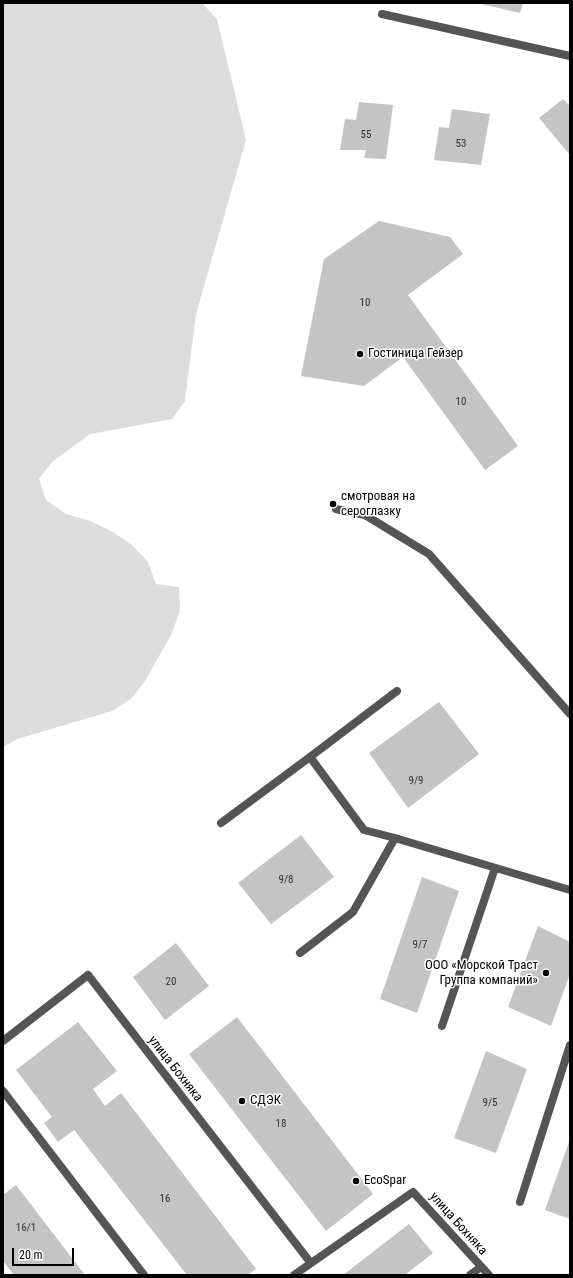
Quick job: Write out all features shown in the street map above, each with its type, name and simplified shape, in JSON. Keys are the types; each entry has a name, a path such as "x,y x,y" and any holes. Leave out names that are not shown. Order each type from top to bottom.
{"street":[{"path":"382,14 570,56"},
{"path":"336,509 365,515 429,554 570,714"},
{"path":"221,823 397,691"},
{"path":"310,757 364,830 570,890"},
{"path":"300,953 353,912 395,838"},
{"path":"442,1026 495,868"},
{"name":"улица Бохняка","path":"3,1041 88,975 310,1262"},
{"path":"520,1202 570,1045"},
{"path":"3,1091 144,1275"},
{"name":"улица Бохняка","path":"294,1275 310,1262 413,1192 489,1275"},
{"path":"470,1275 481,1267"}],"shaded area":[{"path":"3,3 202,3 217,19 246,140 196,314 185,401 172,419 90,434 52,462 39,479 46,500 66,514 90,521 111,531 131,544 148,562 156,584 179,587 180,611 171,635 145,681 131,699 112,711 17,739 3,747"}],"building":[{"path":"477,3 523,3 520,13"},
{"path":"563,99 570,106 570,155 539,118"},
{"path":"359,102 393,105 386,159 364,158 366,150 340,150 345,119 356,120"},
{"path":"452,109 490,114 481,165 434,160 439,127 449,128"},
{"path":"379,221 450,237 463,254 408,295 518,446 485,470 403,357 364,386 301,376 324,259"},
{"path":"439,702 479,754 408,808 369,753"},
{"path":"301,835 334,877 271,924 238,883"},
{"path":"422,877 459,891 417,1013 380,999"},
{"path":"538,926 570,942 570,974 551,1026 508,1007"},
{"path":"176,943 209,986 165,1020 133,977"},
{"path":"237,1017 373,1194 326,1231 189,1054"},
{"path":"78,1022 117,1071 93,1089 105,1106 121,1093 256,1269 247,1275 187,1275 74,1130 58,1142 44,1123 52,1117 16,1070"},
{"path":"486,1051 527,1069 496,1153 454,1138"},
{"path":"570,1139 570,1219 545,1210"},
{"path":"16,1185 85,1275 14,1275 3,1261 3,1195"},
{"path":"409,1224 433,1253 405,1275 343,1275"}],"place":[{"name":"Гостиница Гейзер","path":"360,354"},
{"name":"смотровая на сероглазку","path":"333,504"},
{"name":"ООО «Морской Траст Группа компаний»","path":"546,973"},
{"name":"СДЭК","path":"242,1101"},
{"name":"EcoSpar","path":"356,1181"}]}
